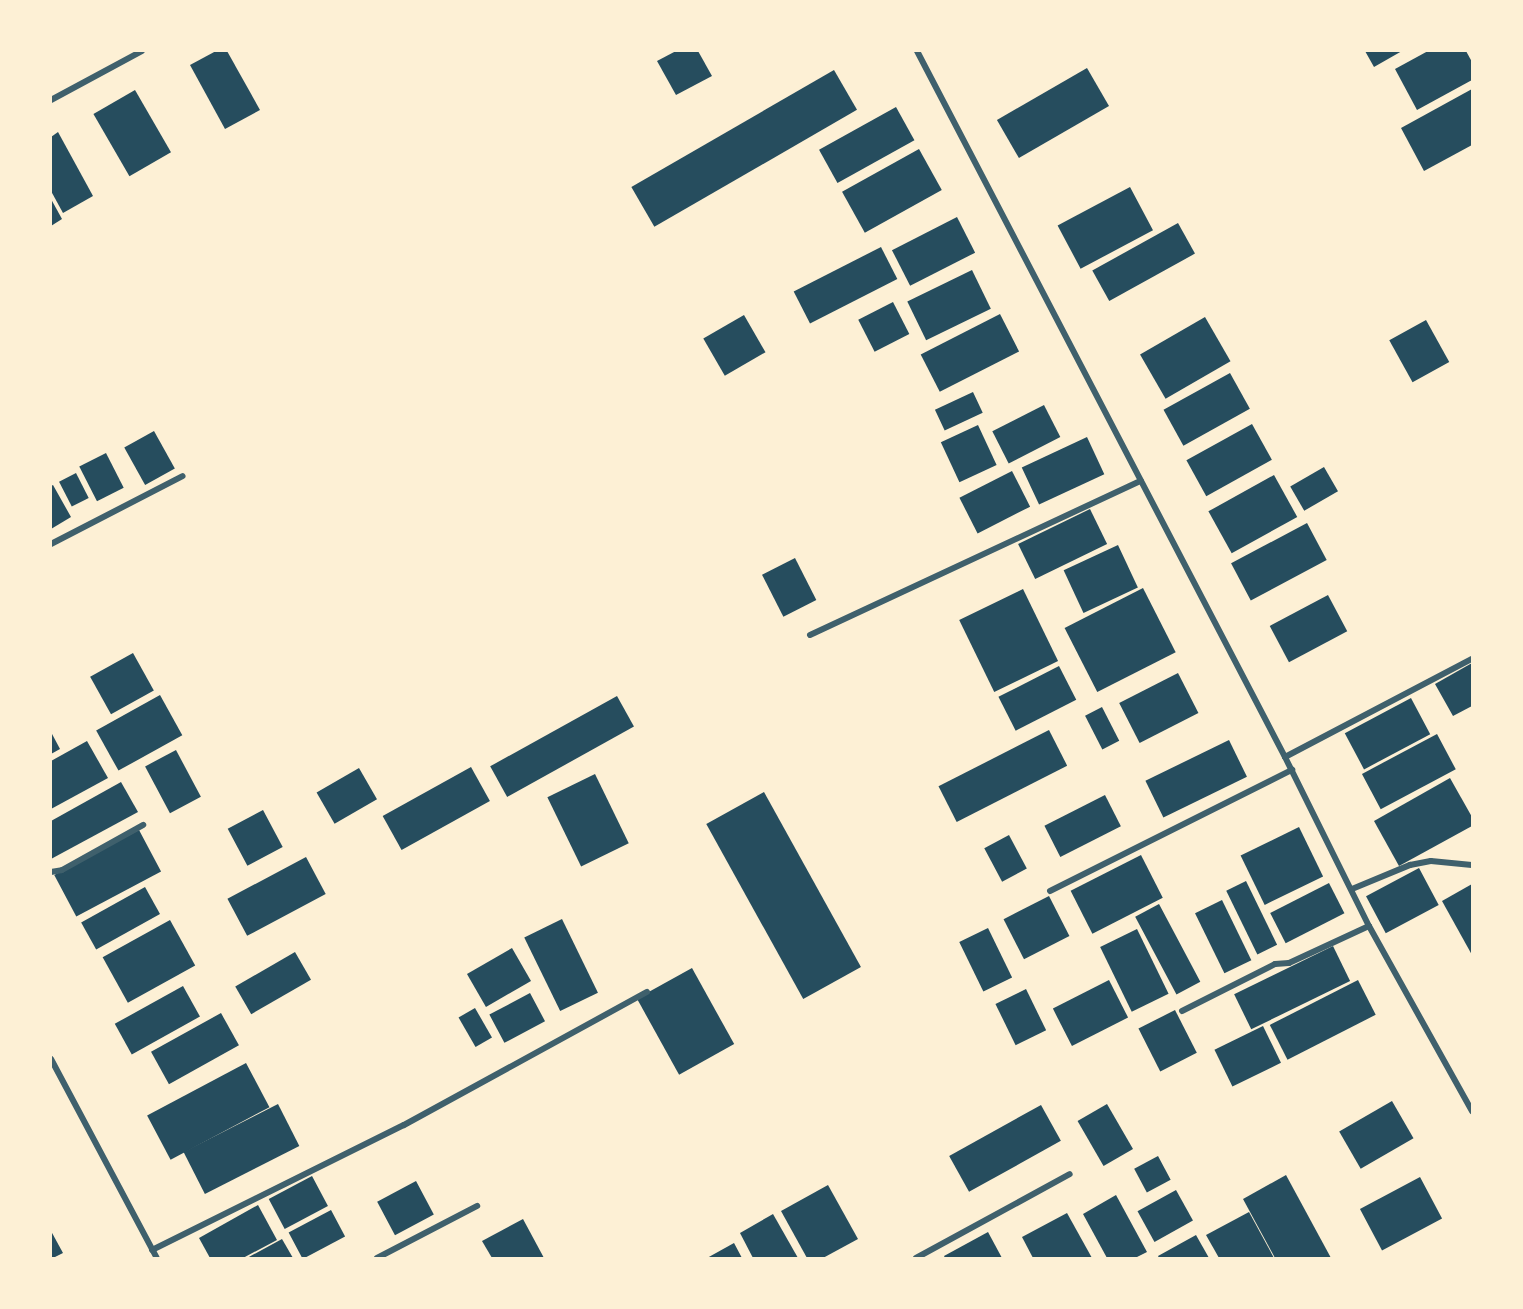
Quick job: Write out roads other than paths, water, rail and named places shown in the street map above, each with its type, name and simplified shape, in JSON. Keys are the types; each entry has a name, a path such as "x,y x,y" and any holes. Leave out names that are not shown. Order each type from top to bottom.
{"street":[{"path":"51,100 142,51"},
{"path":"916,51 1292,770 1369,926 1472,1111"},
{"path":"51,544 183,476"},
{"path":"810,635 1141,481"},
{"path":"1285,757 1472,660"},
{"path":"1050,891 1292,770"},
{"path":"51,872 62,870 143,825"},
{"path":"1352,889 1410,865 1431,861 1472,865"},
{"path":"1182,1011 1269,967 1289,963 1369,926"},
{"path":"152,1250 404,1125 647,992"},
{"path":"51,1059 157,1258"},
{"path":"916,1258 1070,1174"},
{"path":"377,1258 477,1206"}]}
